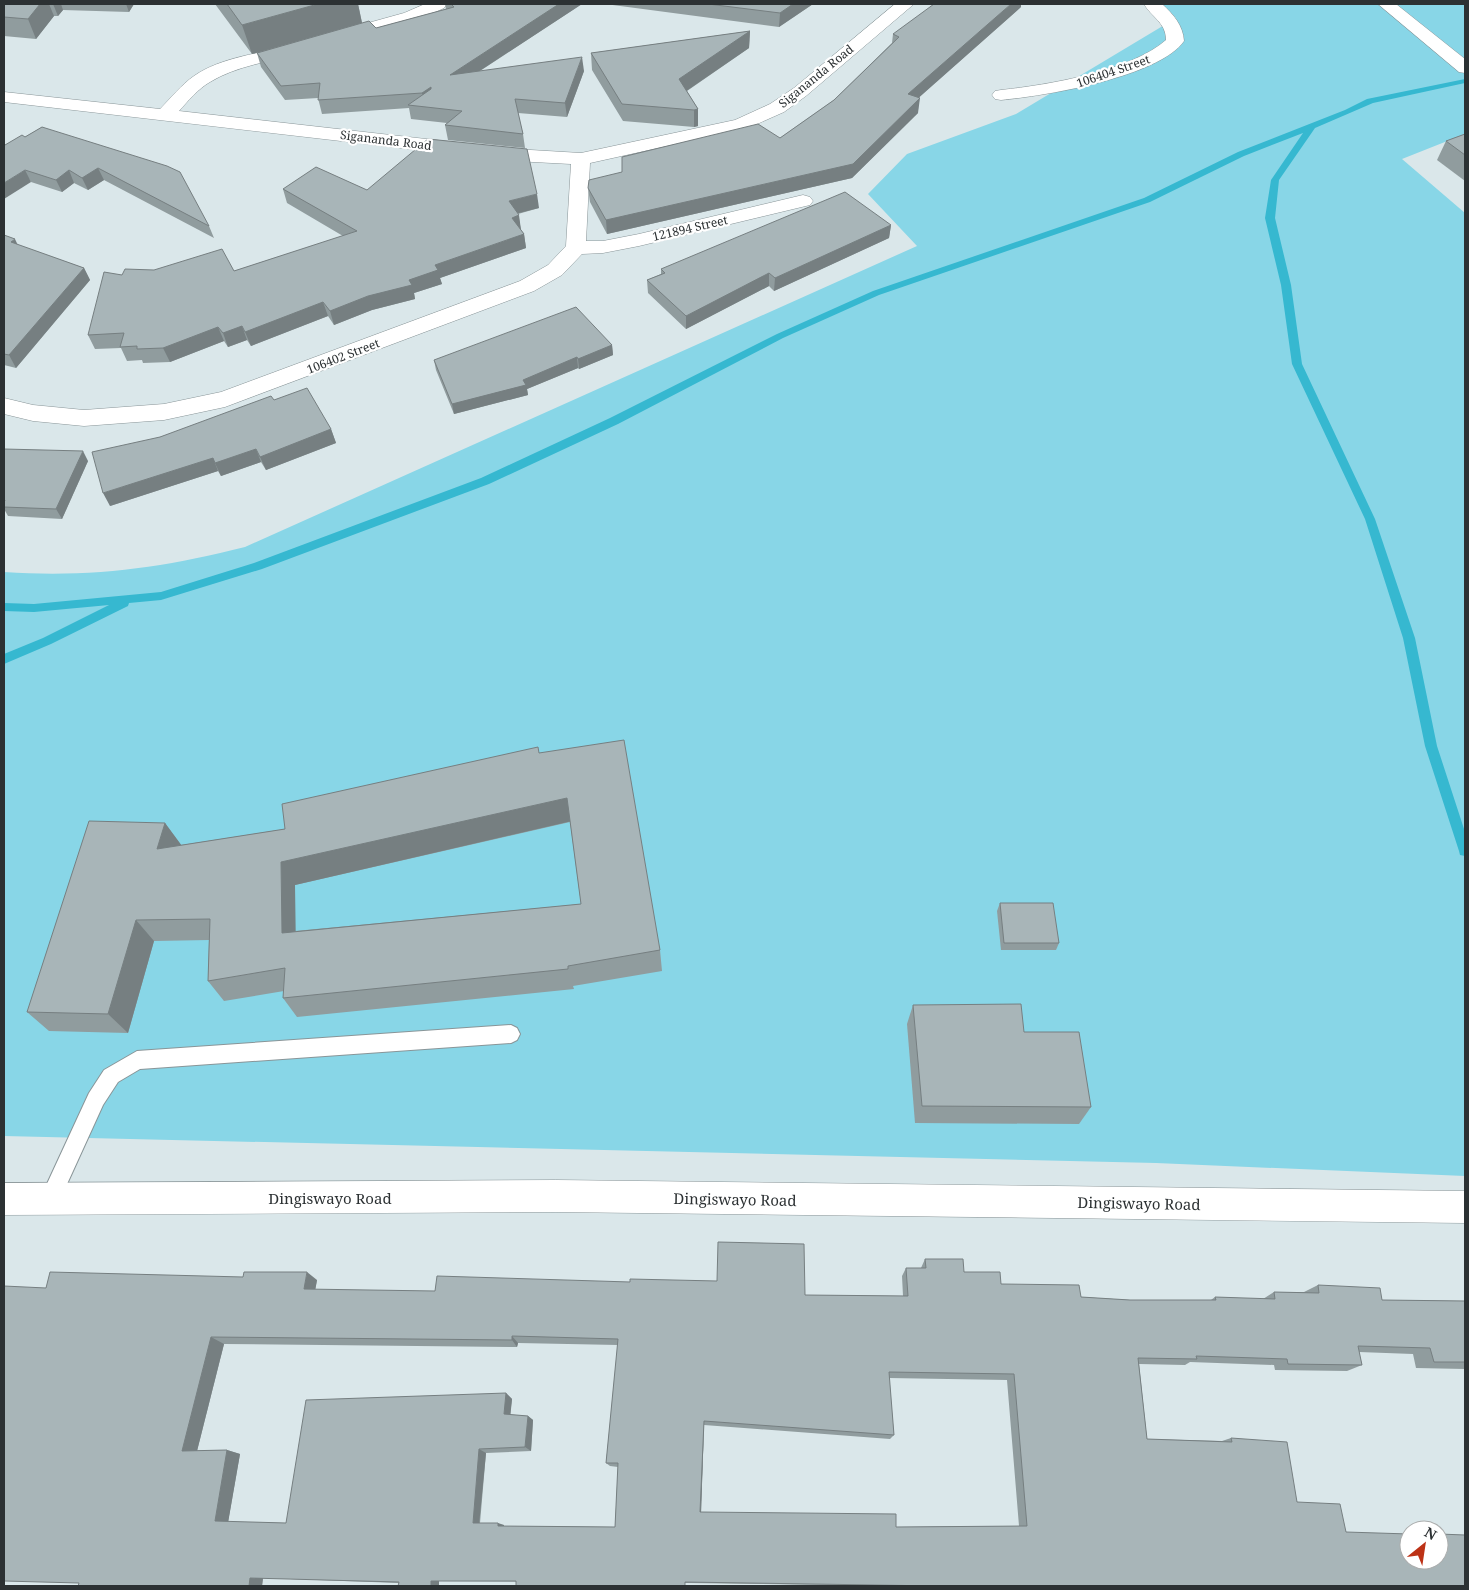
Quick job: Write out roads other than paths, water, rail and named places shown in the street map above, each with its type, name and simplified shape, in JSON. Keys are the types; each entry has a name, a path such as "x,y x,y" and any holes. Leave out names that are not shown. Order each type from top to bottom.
{"street":[{"path":"166,114 187,91 205,77 223,70 410,17 438,4"},
{"name":"Sigananda Road","path":"4,97 514,155 581,159 741,124 777,108 800,92 905,4"},
{"name":"106404 Street","path":"1001,95 1064,87 1148,60 1169,48 1175,41 1175,34 1171,24 1152,4"},
{"path":"1386,4 1465,68"},
{"path":"576,248 581,159"},
{"name":"121894 Street","path":"576,248 603,247 639,240 803,201"},
{"name":"106402 Street","path":"4,406 33,413 84,418 164,412 226,400 527,286 555,270 576,248"},
{"name":"Dingiswayo Road","path":"4,1199 556,1196 1465,1207"}],"lane":[{"path":"50,1199 96,1099 112,1076 137,1060 511,1034"}],"waterway":[{"path":"1312,126 1370,101 1465,81"},
{"path":"4,607 34,608 161,596 258,566 485,481 614,421 780,336 876,293 1147,200 1241,154 1312,126"},
{"path":"1312,126 1275,180 1270,218 1286,285 1297,364 1370,519 1409,638 1431,746 1465,851"},
{"path":"4,659 47,641 124,603"}]}
